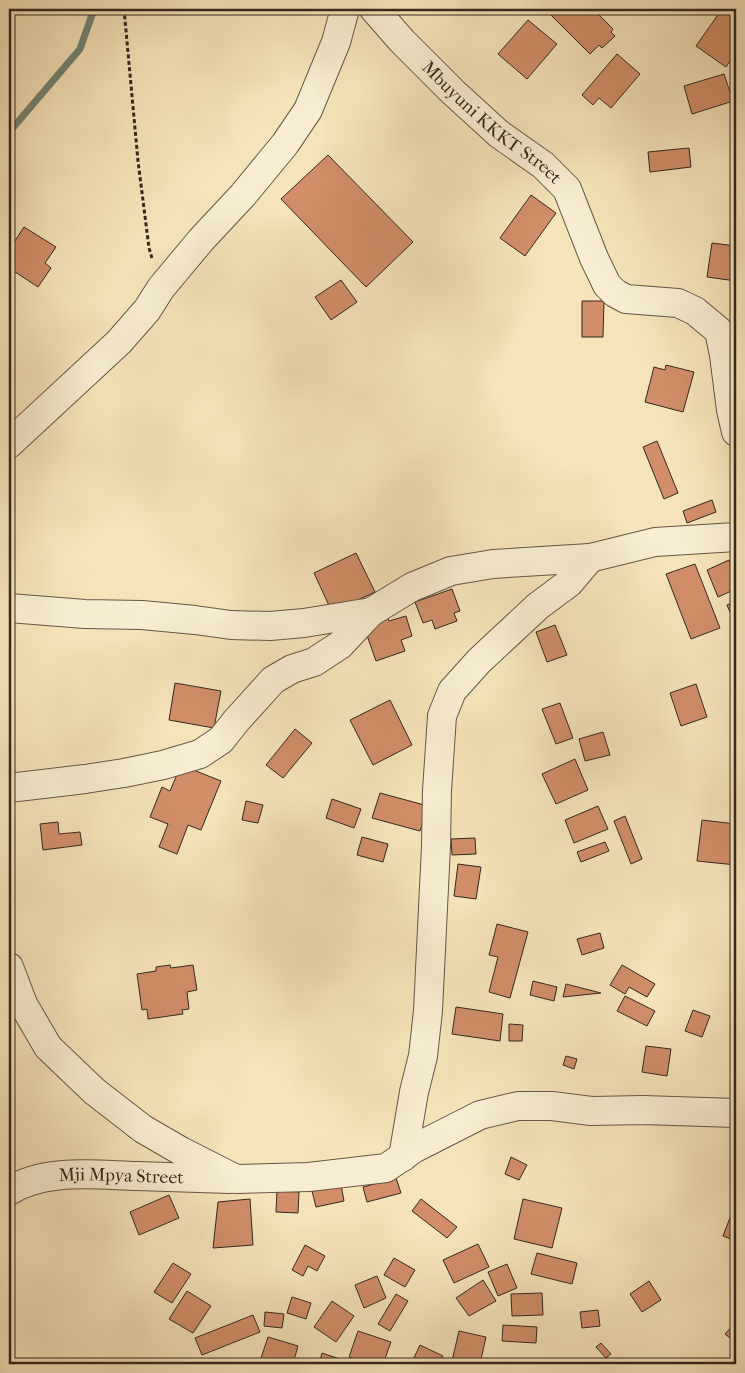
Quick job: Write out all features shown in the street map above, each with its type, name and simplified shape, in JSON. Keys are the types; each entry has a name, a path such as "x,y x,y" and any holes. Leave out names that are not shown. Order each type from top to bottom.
{"street":[{"path":"9,444 119,342 147,310 161,288 201,240 285,144 308,110 336,42 345,9"},
{"name":"Mbuyuni KKKT Street","path":"374,9 402,41 453,92 499,134 543,164 567,189 594,258 607,285 615,293 626,299 678,303 695,311 718,331 724,355 731,410 736,432"},
{"path":"9,788 124,773 200,754 222,740 236,721 273,680 292,669 314,662 340,645 372,612 412,587 451,570 493,564 590,558 655,542 736,537"},
{"path":"403,1157 414,1092 423,1056 428,1010 442,716 452,691 479,661 538,606 569,583 590,558"},
{"path":"9,608 85,614 142,615 232,625 270,626 304,623 372,612"},
{"path":"9,967 23,1004 48,1046 94,1091 143,1129 236,1179"},
{"name":"Mji Mpya Street","path":"9,1191 35,1180 59,1176 236,1179 309,1177 386,1168 415,1148 480,1115 518,1106 552,1106 591,1111 643,1110 736,1113"}],"path":[{"path":"124,9 138,161 149,248 161,288"}],"building":[{"path":"555,9 593,9 613,29 611,32 615,36 602,48 599,45 590,54 550,14"},
{"path":"722,9 728,9 736,14 736,52 726,67 696,46"},
{"path":"528,20 557,44 527,79 498,54"},
{"path":"617,54 640,74 611,108 599,98 593,105 582,95"},
{"path":"724,74 733,101 692,114 684,86"},
{"path":"689,148 691,167 650,172 648,152"},
{"path":"328,155 413,242 366,287 281,199"},
{"path":"531,195 556,213 525,256 500,238"},
{"path":"24,227 56,247 45,263 51,268 38,287 9,268 9,264 14,257 9,254 9,250"},
{"path":"712,243 736,246 736,281 707,277"},
{"path":"341,280 357,302 331,320 315,297"},
{"path":"582,301 604,301 603,337 582,337"},
{"path":"666,365 694,372 683,412 645,402 654,367 665,370"},
{"path":"657,441 678,493 664,499 643,447"},
{"path":"712,500 716,512 687,523 683,511"},
{"path":"356,553 375,592 332,612 314,573"},
{"path":"729,560 736,577 736,589 718,597 707,570"},
{"path":"695,564 720,628 691,639 666,574"},
{"path":"452,589 460,611 454,613 457,621 435,629 432,620 423,623 415,602"},
{"path":"736,601 736,626 727,605"},
{"path":"387,616 389,621 406,616 412,636 401,640 405,651 376,661 363,624"},
{"path":"555,625 567,655 547,662 536,632"},
{"path":"175,683 221,691 214,728 169,720"},
{"path":"696,684 707,717 681,726 670,693"},
{"path":"390,700 412,745 373,765 350,720"},
{"path":"560,703 573,738 556,744 542,709"},
{"path":"295,729 312,743 283,778 266,765"},
{"path":"603,732 610,755 585,761 579,739"},
{"path":"575,759 588,790 556,804 542,774"},
{"path":"181,765 221,781 201,830 188,825 177,854 159,847 168,824 150,817 162,787 170,791"},
{"path":"380,793 428,806 420,831 372,818"},
{"path":"332,799 361,809 354,828 326,818"},
{"path":"246,801 263,805 258,823 242,820"},
{"path":"598,806 608,829 574,843 565,820"},
{"path":"625,816 642,859 631,864 614,821"},
{"path":"702,820 736,824 736,865 697,861"},
{"path":"58,822 59,834 80,832 82,845 43,850 40,824"},
{"path":"362,837 388,844 383,862 357,855"},
{"path":"475,838 476,854 452,855 451,839"},
{"path":"605,842 609,851 581,862 577,852"},
{"path":"458,864 481,867 476,899 454,896"},
{"path":"497,924 528,932 510,998 489,992 498,957 489,955"},
{"path":"600,933 604,948 582,955 577,939"},
{"path":"170,965 171,968 193,965 197,990 187,992 189,1009 182,1010 183,1014 148,1019 147,1009 142,1010 137,974 156,971 156,967"},
{"path":"622,965 655,984 647,997 629,987 625,994 610,985"},
{"path":"533,981 557,987 554,1001 530,995"},
{"path":"566,984 601,993 563,997"},
{"path":"625,996 655,1011 647,1026 617,1011"},
{"path":"456,1007 503,1014 500,1041 452,1034"},
{"path":"693,1010 710,1016 702,1037 685,1031"},
{"path":"509,1024 523,1025 522,1041 509,1041"},
{"path":"646,1046 671,1049 667,1076 642,1072"},
{"path":"566,1056 577,1059 574,1069 563,1065"},
{"path":"731,1064 736,1064 736,1080 731,1080"},
{"path":"511,1157 527,1165 519,1180 505,1174"},
{"path":"396,1178 401,1193 367,1202 363,1187"},
{"path":"341,1185 344,1201 316,1207 312,1191"},
{"path":"277,1191 299,1192 298,1213 276,1212"},
{"path":"169,1195 179,1218 139,1235 130,1212"},
{"path":"250,1199 253,1245 213,1248 218,1202"},
{"path":"421,1199 457,1227 447,1238 412,1211"},
{"path":"523,1199 562,1208 552,1248 514,1239"},
{"path":"736,1202 736,1241 723,1236"},
{"path":"478,1244 489,1267 454,1283 443,1260"},
{"path":"305,1245 325,1256 317,1271 308,1266 303,1276 292,1270"},
{"path":"537,1253 577,1263 572,1284 531,1274"},
{"path":"394,1258 415,1270 405,1287 384,1275"},
{"path":"173,1263 191,1274 172,1303 154,1292"},
{"path":"507,1264 517,1288 498,1296 488,1272"},
{"path":"377,1276 386,1298 364,1308 355,1285"},
{"path":"483,1280 496,1301 469,1316 456,1298"},
{"path":"649,1281 661,1300 642,1312 630,1294"},
{"path":"187,1291 211,1306 193,1333 169,1319"},
{"path":"542,1293 543,1315 512,1316 511,1294"},
{"path":"396,1294 408,1301 390,1331 378,1324"},
{"path":"292,1297 311,1303 306,1319 287,1313"},
{"path":"332,1301 354,1316 336,1342 314,1327"},
{"path":"598,1310 600,1326 582,1328 580,1312"},
{"path":"265,1312 284,1314 282,1328 264,1326"},
{"path":"253,1315 260,1332 202,1355 195,1338"},
{"path":"736,1322 736,1343 725,1334"},
{"path":"503,1325 537,1327 536,1343 502,1341"},
{"path":"358,1331 391,1342 383,1364 370,1364 349,1357"},
{"path":"459,1331 486,1337 480,1364 452,1361"},
{"path":"268,1337 298,1346 293,1364 259,1364"},
{"path":"601,1343 611,1354 606,1358 596,1347"},
{"path":"420,1345 443,1356 439,1364 411,1364"},
{"path":"322,1353 349,1362 348,1364 319,1364"},
{"path":"736,1353 736,1364 733,1364 730,1355"}],"waterway":[{"path":"9,131 80,49 94,9"}]}
